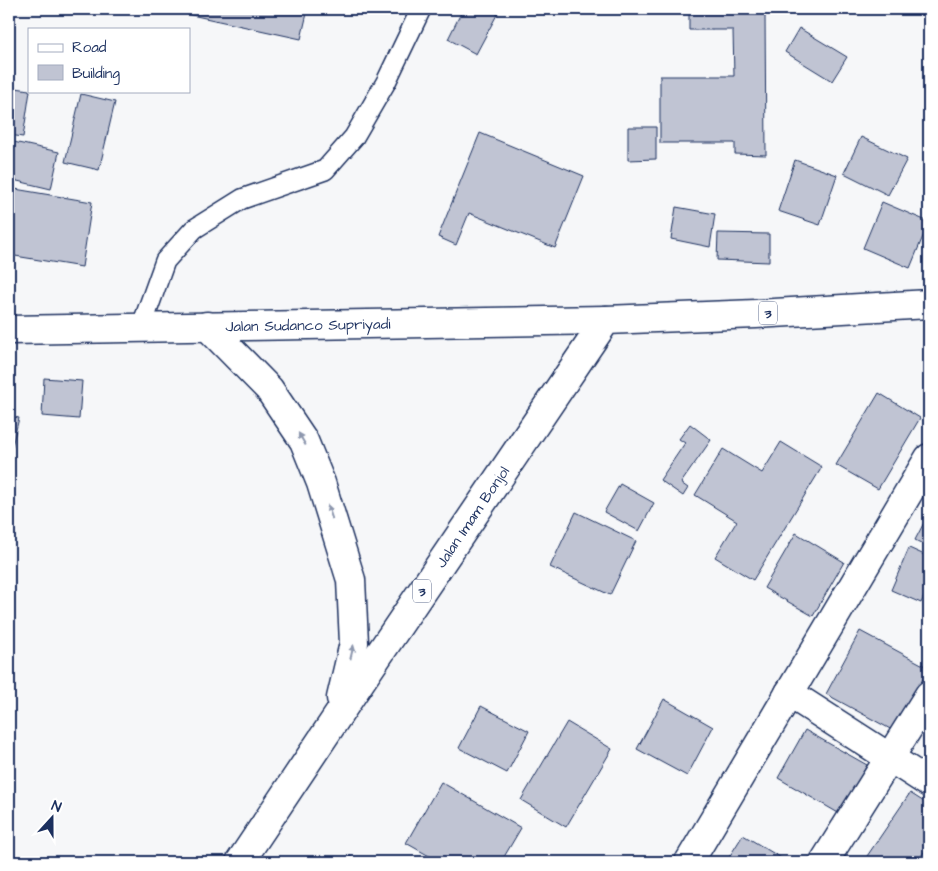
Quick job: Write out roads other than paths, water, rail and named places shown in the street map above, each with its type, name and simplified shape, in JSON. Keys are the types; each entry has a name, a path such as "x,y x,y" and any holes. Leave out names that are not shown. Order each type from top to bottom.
{"main road":[{"name":"3","path":"606,320 929,304"},
{"name":"Jalan Sudanco Supriyadi","path":"9,330 606,320"},
{"name":"Jalan Imam Bonjol","path":"240,862 606,320"},
{"path":"207,326 269,390 304,441 321,483 351,580 354,643 337,716"},
{"path":"689,862 929,458"},
{"path":"789,693 929,783"},
{"path":"824,862 929,695"}],"lane":[{"path":"141,328 165,261 194,229 242,199 324,170 354,136 386,82 421,9"}]}
